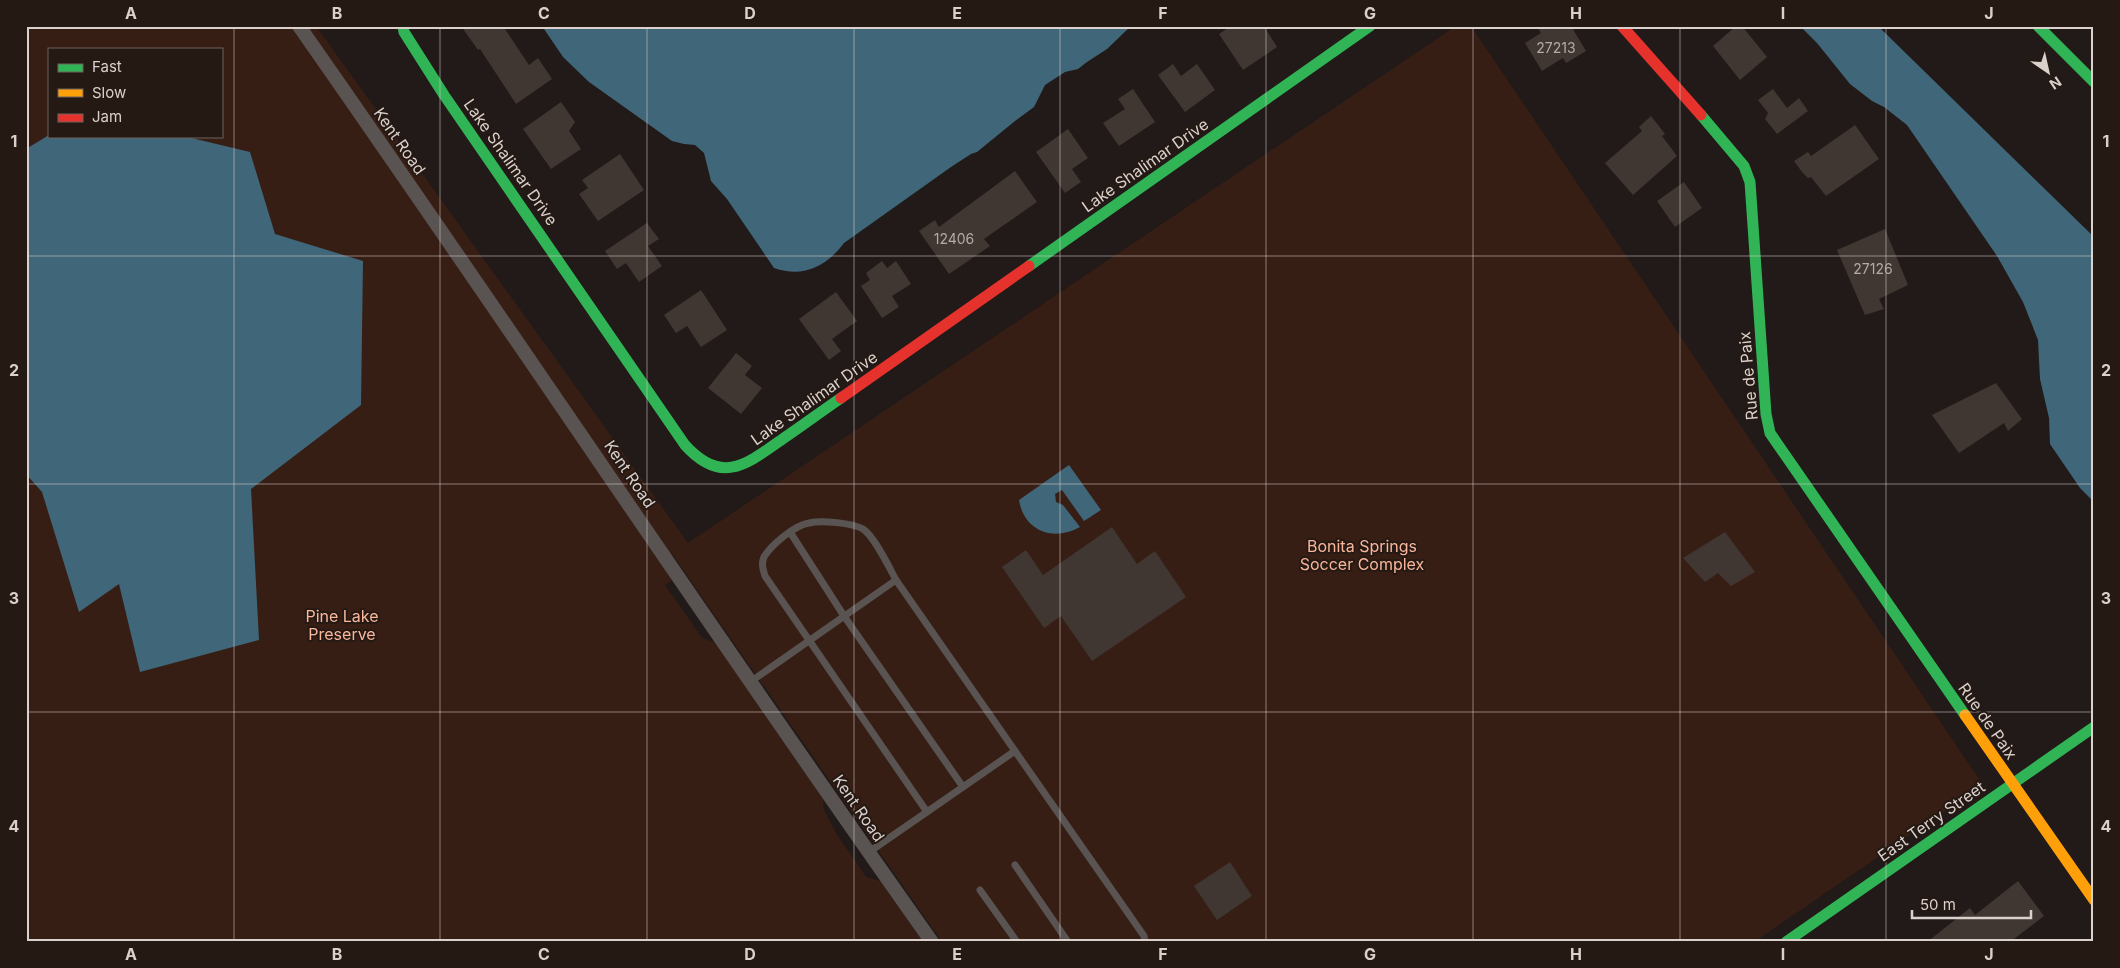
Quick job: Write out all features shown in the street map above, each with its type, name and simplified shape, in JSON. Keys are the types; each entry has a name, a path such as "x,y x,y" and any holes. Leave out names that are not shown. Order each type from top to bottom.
{"main road":[{"name":"Lake Shalimar Drive","path":"403,26 404,32 444,94 685,445 697,459 713,468 731,468 748,464 1370,26"},
{"name":"Rue de Paix","path":"1622,26 1733,152 1744,166 1750,182 1762,374 1770,433 1788,462 2094,900"},
{"path":"2038,26 2094,82"},
{"name":"East Terry Street","path":"1786,942 2094,727"}],"street":[{"name":"Kent Road","path":"299,26 594,452 750,682 932,942"}],"lane":[{"path":"927,812 765,576 762,567 764,558 774,544 790,532 809,523 854,525 864,529 896,580 1144,936 1145,942"},
{"path":"790,532 844,616 963,787"},
{"path":"750,682 896,580"},
{"path":"868,852 1015,751"},
{"path":"1015,866 1068,942"},
{"path":"980,890 1017,942"}],"green space":[{"path":"26,26 316,26 688,543 1456,26 1471,26 1983,785 1754,942 942,942 672,554 667,558 678,575 665,585 702,638 729,647 821,780 824,810 836,833 866,877 887,883 933,942 26,942"}],"water":[{"path":"542,26 1131,26 1107,49 1078,69 1065,72 1045,85 1034,107 977,152 951,167 844,243 822,264 804,271 795,272 774,268 727,199 711,181 704,153 695,145 672,141 589,82 563,57"},
{"path":"1800,26 1878,26 2094,237 2094,502 2080,488 2050,444 2049,418 2040,379 2038,340 2023,302 1997,256 1907,125 1850,84 1817,43"},
{"path":"48,136 48,138 191,138 250,152 275,234 363,261 361,405 251,489 259,640 140,672 119,584 79,612 42,492 26,474 26,149"},
{"path":"1069,465 1101,510 1084,521 1062,490 1055,494 1056,502 1063,505 1080,527 1060,533 1041,531 1027,519 1022,511 1019,500"}],"building":[{"path":"461,26 503,26 529,65 538,58 552,79 516,104 480,49 478,50"},
{"path":"1231,26 1264,26 1277,47 1243,70 1219,34"},
{"path":"1537,26 1571,26 1586,51 1566,63 1563,58 1542,71 1525,43 1541,33"},
{"path":"1736,26 1742,26 1767,57 1740,80 1713,46"},
{"path":"1173,64 1181,76 1197,64 1215,90 1185,112 1158,75"},
{"path":"1133,89 1155,122 1119,146 1103,123 1125,109 1118,99"},
{"path":"1773,89 1787,108 1799,98 1808,111 1777,134 1765,119 1768,113 1758,100"},
{"path":"561,102 575,122 569,131 581,149 551,169 523,129"},
{"path":"1651,116 1665,134 1662,136 1677,156 1633,195 1605,163 1642,131 1639,127"},
{"path":"1855,125 1879,159 1826,196 1811,177 1808,178 1794,161 1808,152 1811,156"},
{"path":"1068,129 1088,158 1072,169 1081,182 1065,193 1036,152"},
{"path":"620,154 644,190 598,221 579,194 588,188 582,180"},
{"path":"1015,171 1037,202 984,239 990,246 949,274 919,231 935,220 939,227"},
{"path":"1684,182 1702,208 1675,227 1657,201"},
{"path":"647,223 659,239 648,246 662,266 639,282 626,263 617,269 605,251"},
{"path":"1885,229 1908,285 1879,299 1884,309 1865,315 1837,250"},
{"path":"882,261 887,268 896,261 911,284 892,296 899,307 882,318 861,286 870,280 866,273"},
{"path":"701,290 727,330 701,347 687,326 676,333 664,315"},
{"path":"836,292 857,321 832,339 841,351 829,360 799,319"},
{"path":"736,353 752,366 745,375 762,388 741,414 708,388"},
{"path":"1996,383 2022,419 2008,431 2004,423 1959,453 1932,415"},
{"path":"1112,527 1137,564 1155,551 1186,597 1092,661 1061,616 1044,628 1002,567 1026,550 1043,575"},
{"path":"1725,532 1755,572 1731,586 1718,573 1705,582 1683,558"},
{"path":"1230,862 1252,896 1217,920 1194,886"},
{"path":"2018,881 2044,916 2010,942 1927,942 1970,908 1975,915"}],"traffic: fast":[{"path":"403,26 404,32 444,95 685,445 698,458 711,465 723,468 734,467 746,462 758,456 841,398"},
{"path":"1029,266 1370,26"},
{"path":"2038,26 2094,82"},
{"path":"1701,115 1744,166 1750,182 1766,414 1770,433 1965,715"},
{"path":"1786,942 2094,727"}],"traffic: slow":[{"path":"1965,715 2094,900"}],"traffic: jam":[{"path":"1622,26 1701,115"},
{"path":"841,398 1029,266"}],"park label":[{"name":"Bonita Springs Soccer Complex","path":"1362,555"},
{"name":"Pine Lake Preserve","path":"342,625"}]}
